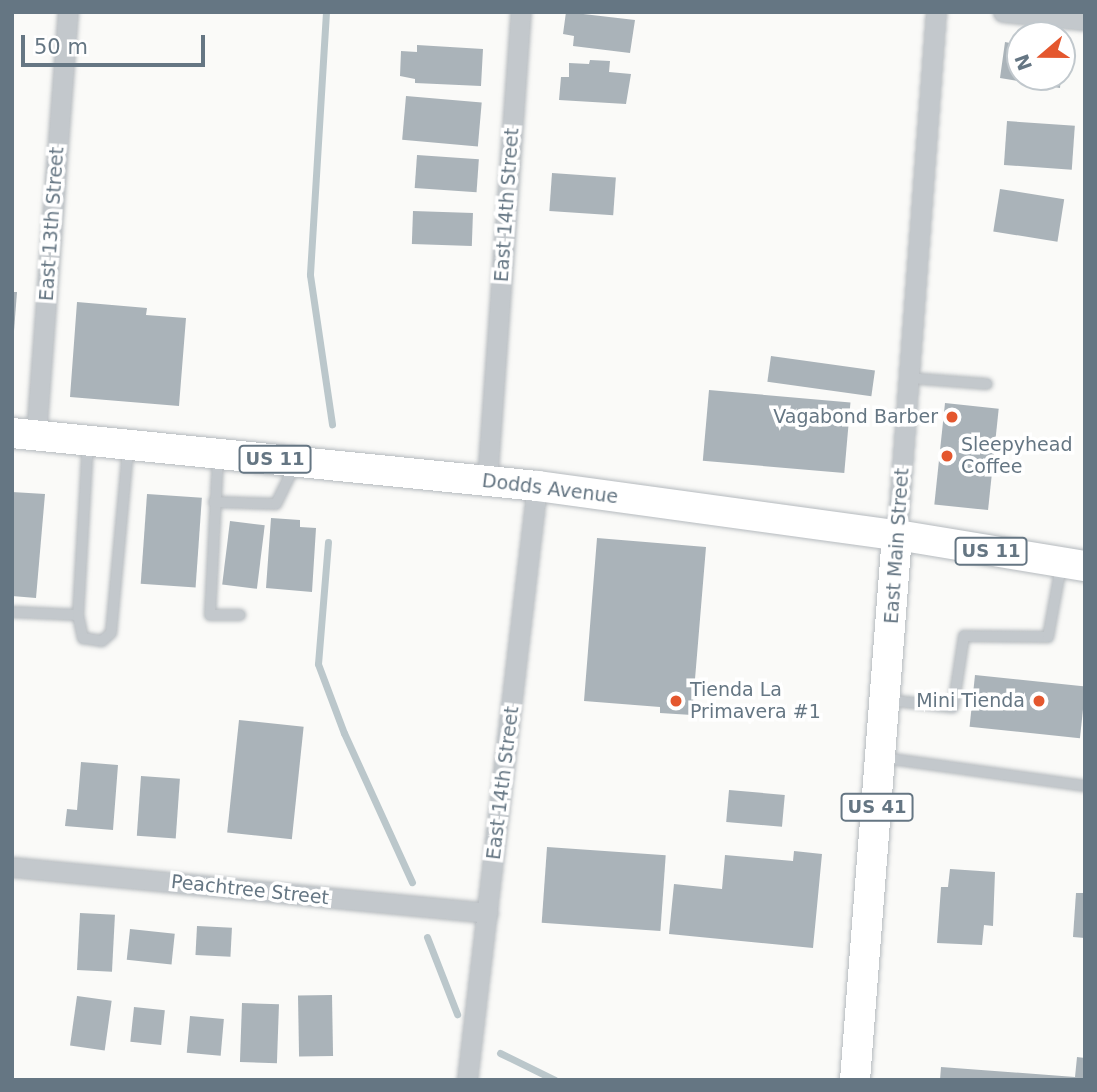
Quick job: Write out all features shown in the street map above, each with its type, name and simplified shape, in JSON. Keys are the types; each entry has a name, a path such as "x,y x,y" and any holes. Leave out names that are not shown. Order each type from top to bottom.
{"main road":[{"name":"Dodds Avenue","path":"24,434 537,486 897,535 1073,564"},
{"name":"East Main Street","path":"855,1080 897,535"}],"street":[{"name":"East 13th Street","path":"24,434 68,12"},
{"name":"East 14th Street","path":"487,481 521,12"},
{"name":"East Main Street","path":"897,535 936,12"},
{"path":"1003,12 1085,20"},
{"name":"East 14th Street","path":"467,1080 537,486"},
{"name":"Peachtree Street","path":"12,867 488,913"}],"lane":[{"path":"909,378 987,384"},
{"path":"88,440 78,615 83,638 102,641 111,634 128,445"},
{"path":"218,453 211,615 240,615"},
{"path":"214,502 276,504 297,462"},
{"path":"885,700 953,707 964,636 1048,637 1073,564"},
{"path":"12,612 78,615"},
{"path":"881,757 1085,786"}],"building":[{"path":"566,12 635,20 630,53 573,46 574,36 563,34"},
{"path":"1005,42 1006,79 1000,78"},
{"path":"417,45 483,49 481,86 415,83 415,79 400,76 401,51 417,52"},
{"path":"590,60 610,61 609,72 631,74 626,104 559,100 561,77 569,77 569,63 589,64"},
{"path":"406,96 482,103 478,146 402,140"},
{"path":"1007,121 1075,126 1072,170 1004,165"},
{"path":"417,155 479,159 477,192 415,188"},
{"path":"552,173 616,177 613,215 549,211"},
{"path":"1000,189 1064,199 1057,242 993,231"},
{"path":"413,211 473,213 472,246 412,244"},
{"path":"12,292 17,292 14,331 12,331"},
{"path":"77,302 147,308 146,315 186,318 179,406 70,397"},
{"path":"771,356 875,371 871,396 767,382"},
{"path":"709,390 850,402 844,473 703,461"},
{"path":"945,403 999,409 988,510 934,504"},
{"path":"12,492 45,494 36,598 12,596"},
{"path":"147,494 202,498 196,588 141,584"},
{"path":"271,518 300,520 300,527 316,528 312,592 266,588"},
{"path":"230,521 265,525 257,589 222,585"},
{"path":"597,538 706,547 692,715 660,713 660,707 584,701"},
{"path":"975,675 1085,687 1080,738 970,727"},
{"path":"239,720 304,727 292,839 227,832"},
{"path":"81,762 118,765 113,830 65,826 67,809 77,810"},
{"path":"141,776 180,779 176,839 137,836"},
{"path":"729,790 785,795 782,827 726,822"},
{"path":"547,847 666,855 660,931 542,923"},
{"path":"794,851 822,854 813,948 669,934 674,884 722,889 725,855 793,861"},
{"path":"950,869 995,872 993,926 984,925 982,945 937,943 941,887 948,887"},
{"path":"1076,893 1085,893 1085,938 1073,937"},
{"path":"80,913 115,915 112,972 77,970"},
{"path":"197,926 232,928 230,957 195,955"},
{"path":"130,929 175,934 172,965 127,960"},
{"path":"332,995 333,1056 299,1057 298,996"},
{"path":"77,996 112,1001 105,1050 70,1046"},
{"path":"242,1003 279,1004 277,1063 240,1062"},
{"path":"134,1007 165,1010 161,1045 130,1042"},
{"path":"190,1016 224,1019 221,1056 187,1053"},
{"path":"1077,1057 1085,1058 1085,1080 940,1080 941,1067 1075,1077"}],"waterway":[{"path":"326,12 310,275 332,424"},
{"path":"328,542 318,664 344,733 412,882"},
{"path":"427,937 457,1014"},
{"path":"500,1053 555,1080"}],"place":[{"name":"Vagabond Barber","path":"952,417"},
{"name":"Sleepyhead Coffee","path":"947,456"},
{"name":"Tienda La Primavera #1","path":"676,701"},
{"name":"Mini Tienda","path":"1039,701"}]}
